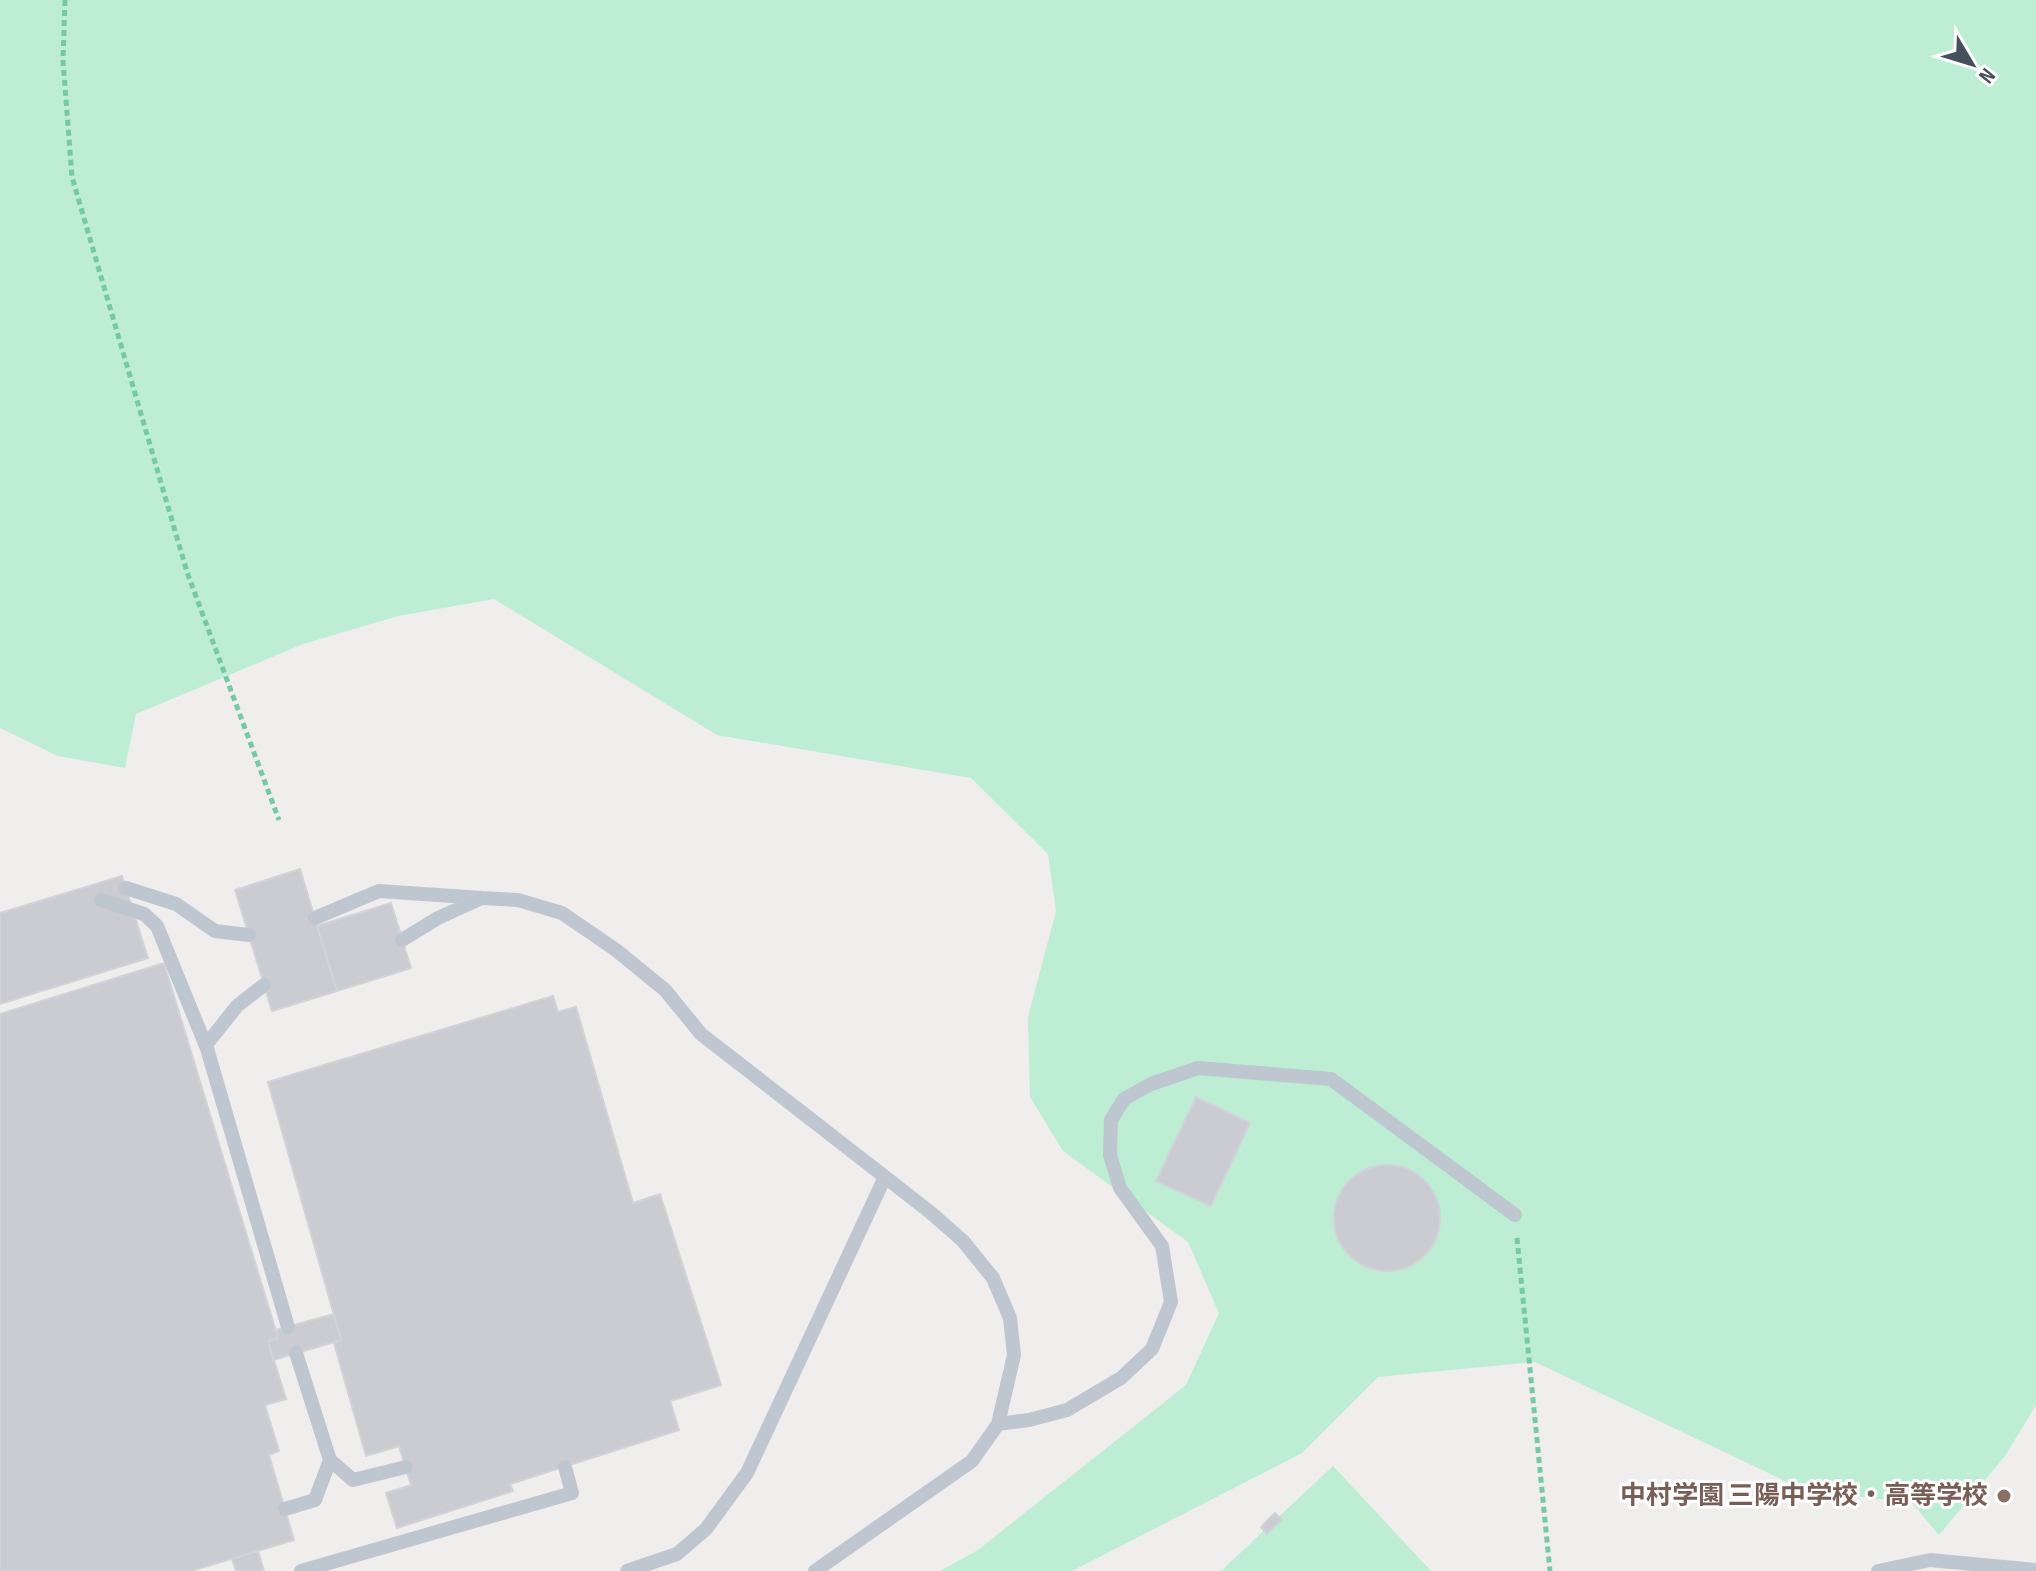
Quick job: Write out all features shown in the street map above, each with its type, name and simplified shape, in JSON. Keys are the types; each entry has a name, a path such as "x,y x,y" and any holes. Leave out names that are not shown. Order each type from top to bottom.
{"lane":[{"path":"126,888 176,904 215,931 249,935"},
{"path":"315,918 379,891 518,900 562,913 616,950 665,990 701,1034 963,1241 993,1278 1010,1318 1014,1355 998,1424 972,1461 815,1571"},
{"path":"402,940 438,918 482,898"},
{"path":"101,900 144,914 157,926 214,1066"},
{"path":"264,985 237,1006 206,1045 288,1327"},
{"path":"998,1424 1067,1410 1121,1378 1152,1349 1171,1302 1162,1246 1120,1188 1110,1155 1111,1120 1124,1099 1151,1084 1198,1068 1331,1079 1515,1215"},
{"path":"627,1571 677,1554 706,1529 747,1473 884,1179"},
{"path":"296,1353 330,1460 353,1480 406,1467"},
{"path":"285,1509 315,1500 330,1460"},
{"path":"301,1571 572,1493 565,1467"},
{"path":"1878,1571 1930,1560 2036,1570"}],"path":[{"path":"65,0 63,61 72,177 187,572 279,820"},
{"path":"1515,1215 1550,1571"}],"green space":[{"path":"0,0 2036,0 2036,1405 2005,1456 1939,1535 1912,1503 1804,1490 1535,1362 1378,1377 1302,1453 1072,1571 940,1571 978,1550 1186,1385 1219,1313 1188,1242 1063,1151 1030,1097 1028,1017 1056,911 1048,854 971,778 717,735 494,599 398,616 303,644 136,714 125,768 58,756 0,728"},
{"path":"1333,1466 1431,1571 1221,1571"}],"building":[{"path":"300,869 337,991 272,1011 235,890"},
{"path":"122,876 148,958 0,1004 0,913"},
{"path":"391,903 411,968 337,991 317,926"},
{"path":"164,963 278,1338 268,1341 286,1399 265,1405 279,1451 269,1455 294,1540 191,1571 0,1571 0,1014"},
{"path":"553,996 558,1012 576,1007 633,1203 660,1194 721,1385 670,1401 679,1430 510,1484 513,1491 397,1528 386,1493 411,1485 399,1446 366,1456 334,1343 341,1340 268,1082"},
{"path":"1196,1097 1250,1123 1211,1206 1156,1181"},
{"path":"1387,1165 1407,1169 1424,1181 1436,1198 1440,1218 1436,1238 1424,1255 1407,1267 1387,1271 1367,1267 1350,1255 1338,1238 1334,1218 1338,1198 1350,1181 1367,1169"},
{"path":"334,1314 341,1340 273,1360 268,1341 278,1338 276,1330"},
{"path":"1275,1513 1282,1520 1267,1534 1261,1527"},
{"path":"258,1551 264,1571 236,1571 232,1559"}],"place":[{"name":"中村学園 三陽中学校・高等学校","path":"2004,1496"}]}
